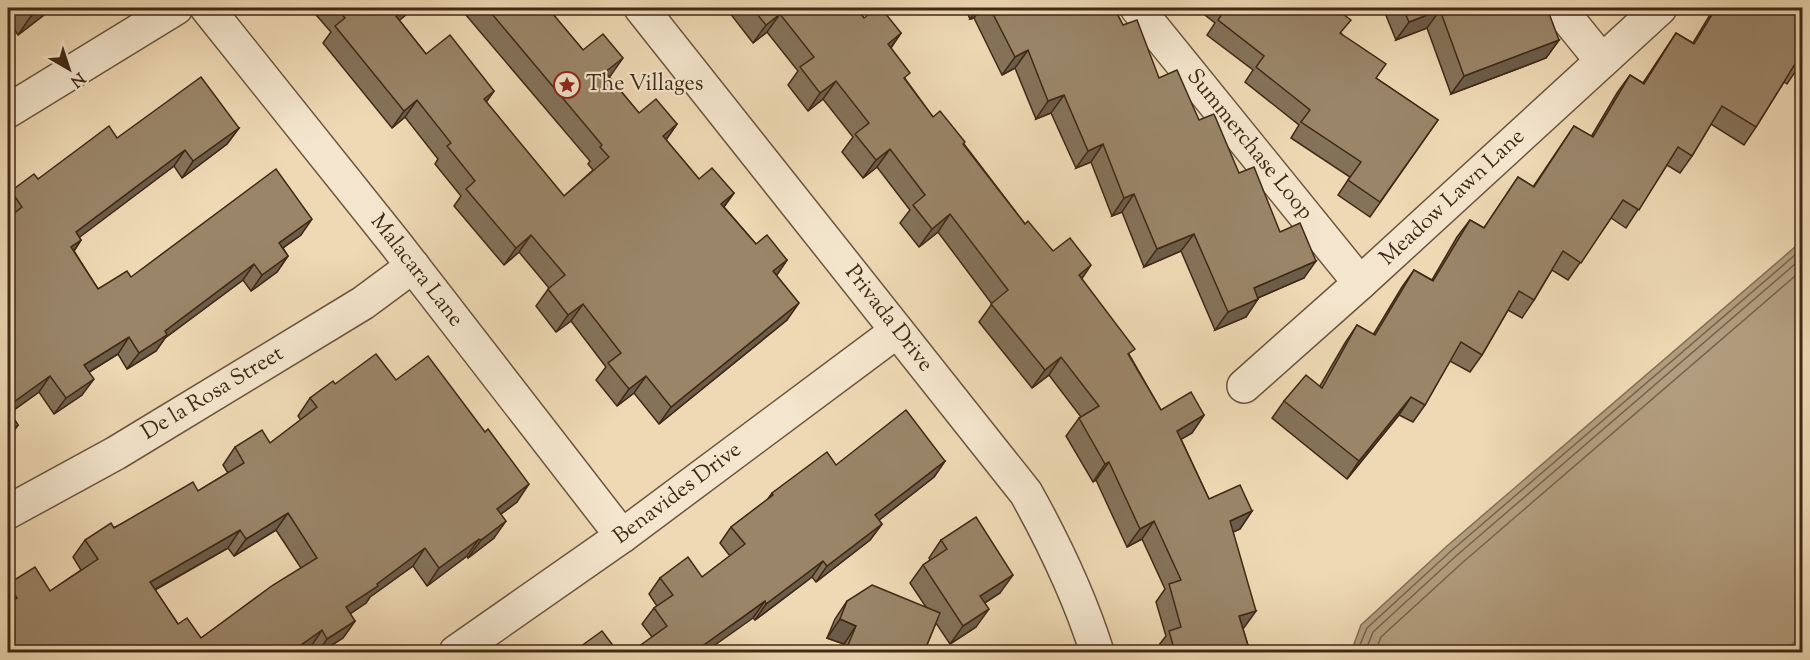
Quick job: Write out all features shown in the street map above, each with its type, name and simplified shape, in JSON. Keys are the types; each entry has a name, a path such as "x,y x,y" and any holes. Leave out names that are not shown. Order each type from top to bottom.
{"street":[{"path":"8,111 176,8"},
{"name":"Malacara Lane","path":"207,8 413,266 621,536"},
{"name":"Privada Drive","path":"641,8 1026,493 1050,536 1084,612 1097,652"},
{"name":"Summerchase Loop","path":"1137,8 1360,283"},
{"path":"1558,8 1602,61"},
{"name":"Meadow Lawn Lane","path":"1244,386 1660,8"},
{"name":"De la Rosa Street","path":"8,512 116,453 363,303 413,266"},
{"name":"Benavides Drive","path":"456,652 621,536 897,331"}],"water":[{"path":"1802,241 1802,634 1785,652 1351,652 1361,625 1447,546"}],"building":[{"path":"25,8 43,8 31,16"},
{"path":"336,8 406,8 396,16 426,54 450,35 494,91 484,99 564,196 609,157 600,147 602,145 487,8 548,8 583,50 603,34 623,58 605,72 639,113 656,99 677,124 663,136 699,179 712,168 734,193 721,204 756,244 767,235 787,260 773,271 799,303 671,407 646,376 629,389 608,363 621,353 583,304 568,315 548,289 565,275 531,235 516,248 466,189 475,181 447,146 451,143 417,100 404,111 335,26 345,18"},
{"path":"752,8 856,8 864,18 877,8 881,8 901,33 888,44 910,73 904,78 933,117 940,111 1025,224 1028,221 1053,251 1070,238 1091,265 1079,275 1135,349 1128,354 1161,410 1191,392 1204,415 1177,431 1209,499 1240,485 1252,511 1230,521 1256,611 1239,616 1250,652 1175,652 1169,631 1181,627 1169,584 1181,580 1154,521 1140,529 1109,462 1105,464 1079,418 1099,406 1061,357 1045,370 991,304 1008,290 950,214 932,229 913,205 925,195 890,149 876,160 855,134 869,123 836,81 820,93 800,67 814,57 780,14 766,25"},
{"path":"990,8 1114,8 1123,25 1137,20 1159,78 1177,70 1199,120 1214,114 1239,173 1254,167 1280,232 1300,223 1316,261 1254,288 1258,299 1228,312 1194,234 1157,249 1134,194 1124,198 1103,144 1088,151 1064,95 1048,101 1028,50 1015,57"},
{"path":"1226,8 1335,8 1351,20 1340,33 1386,64 1376,78 1438,120 1380,202 1348,180 1361,162 1301,122 1310,110 1256,67 1264,56 1218,20"},
{"path":"1403,8 1547,8 1559,40 1464,76 1440,10 1409,22"},
{"path":"1716,8 1803,8 1803,61 1799,66 1795,64 1756,127 1722,106 1692,156 1678,147 1639,210 1623,200 1581,263 1563,251 1534,300 1519,291 1482,355 1461,342 1425,405 1411,397 1359,461 1284,401 1306,375 1322,388 1357,325 1375,335 1414,270 1433,281 1470,220 1484,228 1518,177 1534,187 1574,126 1593,137 1630,75 1644,84 1676,33 1694,44"},
{"path":"201,77 239,128 193,161 185,150 76,232 81,240 71,247 98,289 127,271 131,277 276,169 312,219 279,243 288,256 262,275 254,264 165,331 167,335 139,353 129,337 84,365 94,379 66,398 50,376 8,406 8,218 22,207 11,191 34,174 38,179 109,126 117,138"},
{"path":"376,354 396,380 428,356 485,432 488,429 529,484 497,509 506,521 439,568 425,548 377,584 378,586 346,607 355,621 327,639 322,630 291,652 8,652 8,604 17,598 8,584 35,567 50,591 98,559 85,540 111,523 114,528 193,482 198,491 244,463 235,447 262,430 270,443 317,407 310,398 333,381 335,384","holes":["288,513 317,558 273,585 201,638 187,618 178,624 150,582 240,530 246,539"]},
{"path":"8,410 18,425 8,432"},
{"path":"906,410 945,461 875,515 882,524 827,566 823,561 766,604 765,601 694,652 631,652 667,626 654,608 673,595 660,578 688,557 702,577 745,544 731,527 773,495 772,493 827,452 836,465"},
{"path":"976,517 1013,575 980,596 989,609 963,626 923,565 947,549 941,540"},
{"path":"872,585 940,613 924,652 845,652 856,626 840,619 847,601"},
{"path":"602,631 618,652 573,652"}],"place":[{"name":"The Villages","path":"567,85"}]}
